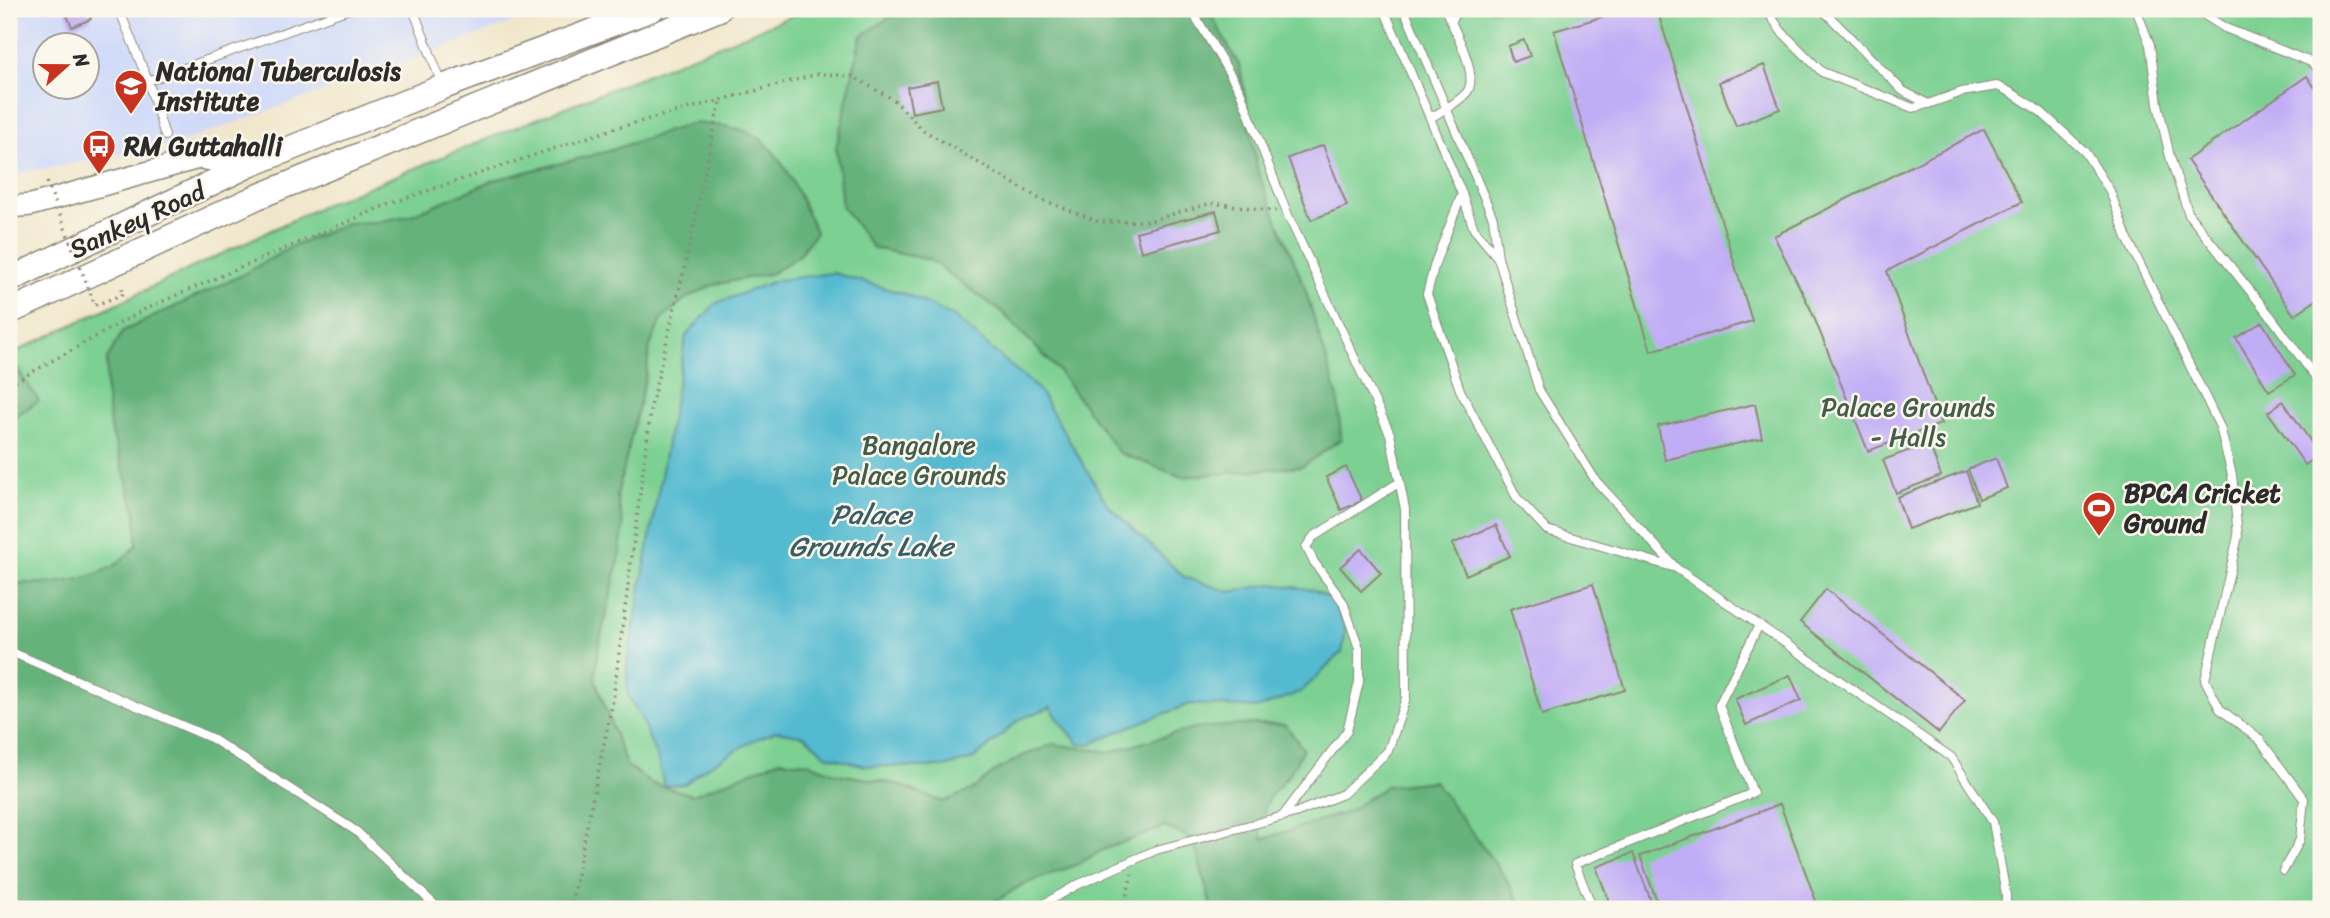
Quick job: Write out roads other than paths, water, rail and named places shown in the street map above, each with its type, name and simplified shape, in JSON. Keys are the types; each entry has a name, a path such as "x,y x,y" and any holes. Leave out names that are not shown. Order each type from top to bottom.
{"main road":[{"name":"Sankey Road","path":"9,280 249,165 443,87 652,9"},
{"name":"Sankey Road","path":"9,312 257,197 719,9"}],"street":[{"path":"9,208 31,205 199,158 249,165"},
{"path":"9,219 31,205"}],"lane":[{"path":"119,9 148,81 165,136"},
{"path":"148,81 349,9"},
{"path":"413,9 443,87"},
{"path":"1035,909 1077,885 1156,850 1282,817 1343,794 1388,751 1406,698 1405,509 1390,434 1287,213 1240,91 1191,9"},
{"path":"1384,9 1462,194 1474,229 1498,258"},
{"path":"1404,9 1493,218 1498,258 1539,390 1596,481 1676,568 1951,757 1993,822 2006,909"},
{"path":"1430,118 1466,93 1471,75 1445,9"},
{"path":"1451,22 1458,9"},
{"path":"1766,9 1782,32 1822,72 1913,108 1962,92 1997,86 2041,112 2085,152 2110,191 2127,238 2220,427 2232,475 2238,536 2205,681 2221,709 2260,740 2304,799 2300,839 2283,871"},
{"path":"1825,9 1903,91 1928,104"},
{"path":"2136,9 2150,45 2169,156 2189,215 2272,318 2321,385"},
{"path":"2194,9 2225,29 2311,62 2321,70"},
{"path":"2313,9 2321,18"},
{"path":"1462,194 1435,263 1427,295 1460,390 1517,498 1547,530 1676,568"},
{"path":"1282,817 1348,731 1359,682 1359,648 1343,602 1306,547 1313,537 1400,482"},
{"path":"1593,909 1575,864 1753,793 1719,705 1759,625"},
{"path":"9,651 211,738 356,831 439,909"}],"water":[{"name":"Palace Grounds Lake","path":"833,273 908,295 954,317 1039,390 1107,504 1184,577 1230,592 1272,584 1314,590 1332,599 1346,629 1342,652 1301,692 1259,708 1190,704 1091,744 1079,744 1051,707 1020,719 974,759 944,767 865,766 826,755 805,736 777,731 754,740 705,768 685,784 664,786 658,761 641,718 628,696 627,666 686,336 716,303 778,280"}],"place":[{"name":"National Tuberculosis Institute","path":"131,116"},
{"name":"RM Guttahalli","path":"99,176"},
{"name":"BPCA Cricket Ground","path":"2099,538"}],"park label":[{"name":"Palace Grounds - Halls","path":"1908,422"},
{"name":"Bangalore Palace Grounds","path":"919,460"}]}
